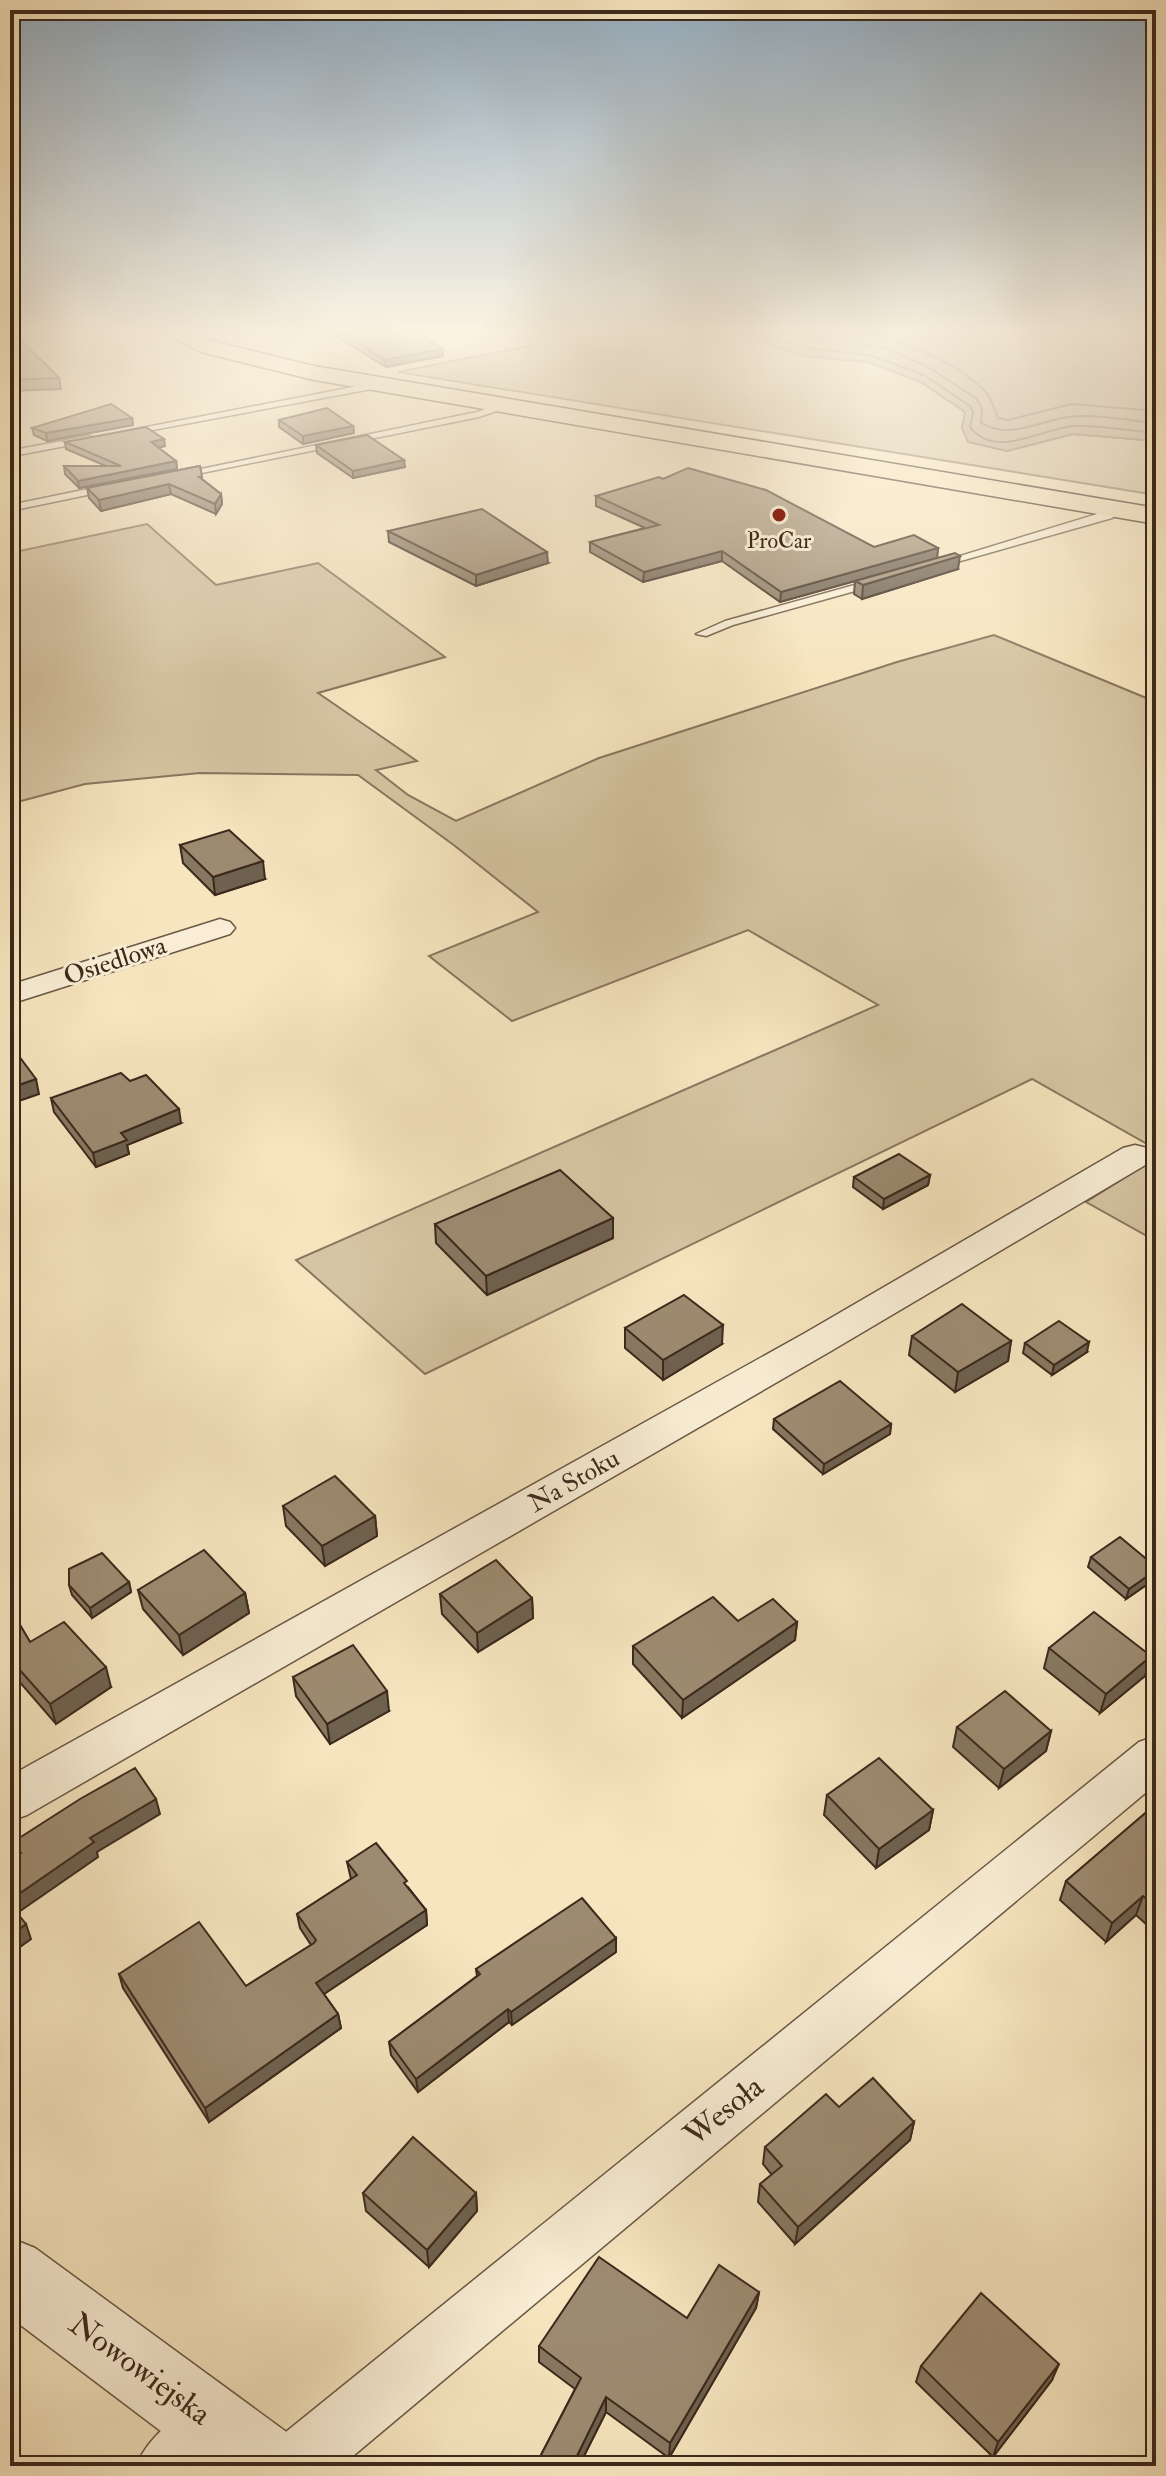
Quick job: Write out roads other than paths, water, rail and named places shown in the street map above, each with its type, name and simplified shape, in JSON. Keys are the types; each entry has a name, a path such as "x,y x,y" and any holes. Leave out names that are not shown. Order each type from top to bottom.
{"main road":[{"path":"731,445 1156,516"}],"street":[{"name":"Osiedlowa","path":"10,995 220,928"},
{"name":"Na Stoku","path":"10,1800 818,1342 1135,1156"},
{"name":"Wesoła","path":"293,2466 1156,1756"},
{"name":"Nowowiejska","path":"10,2273 218,2452"}],"lane":[{"path":"13,452 57,445"},
{"path":"171,476 327,445"},
{"path":"10,508 124,485"},
{"path":"926,567 1120,510"},
{"path":"702,634 729,623 896,576"}],"water":[{"path":"979,445 1032,445 1007,451"}],"place":[{"name":"ProCar","path":"779,515"}]}
